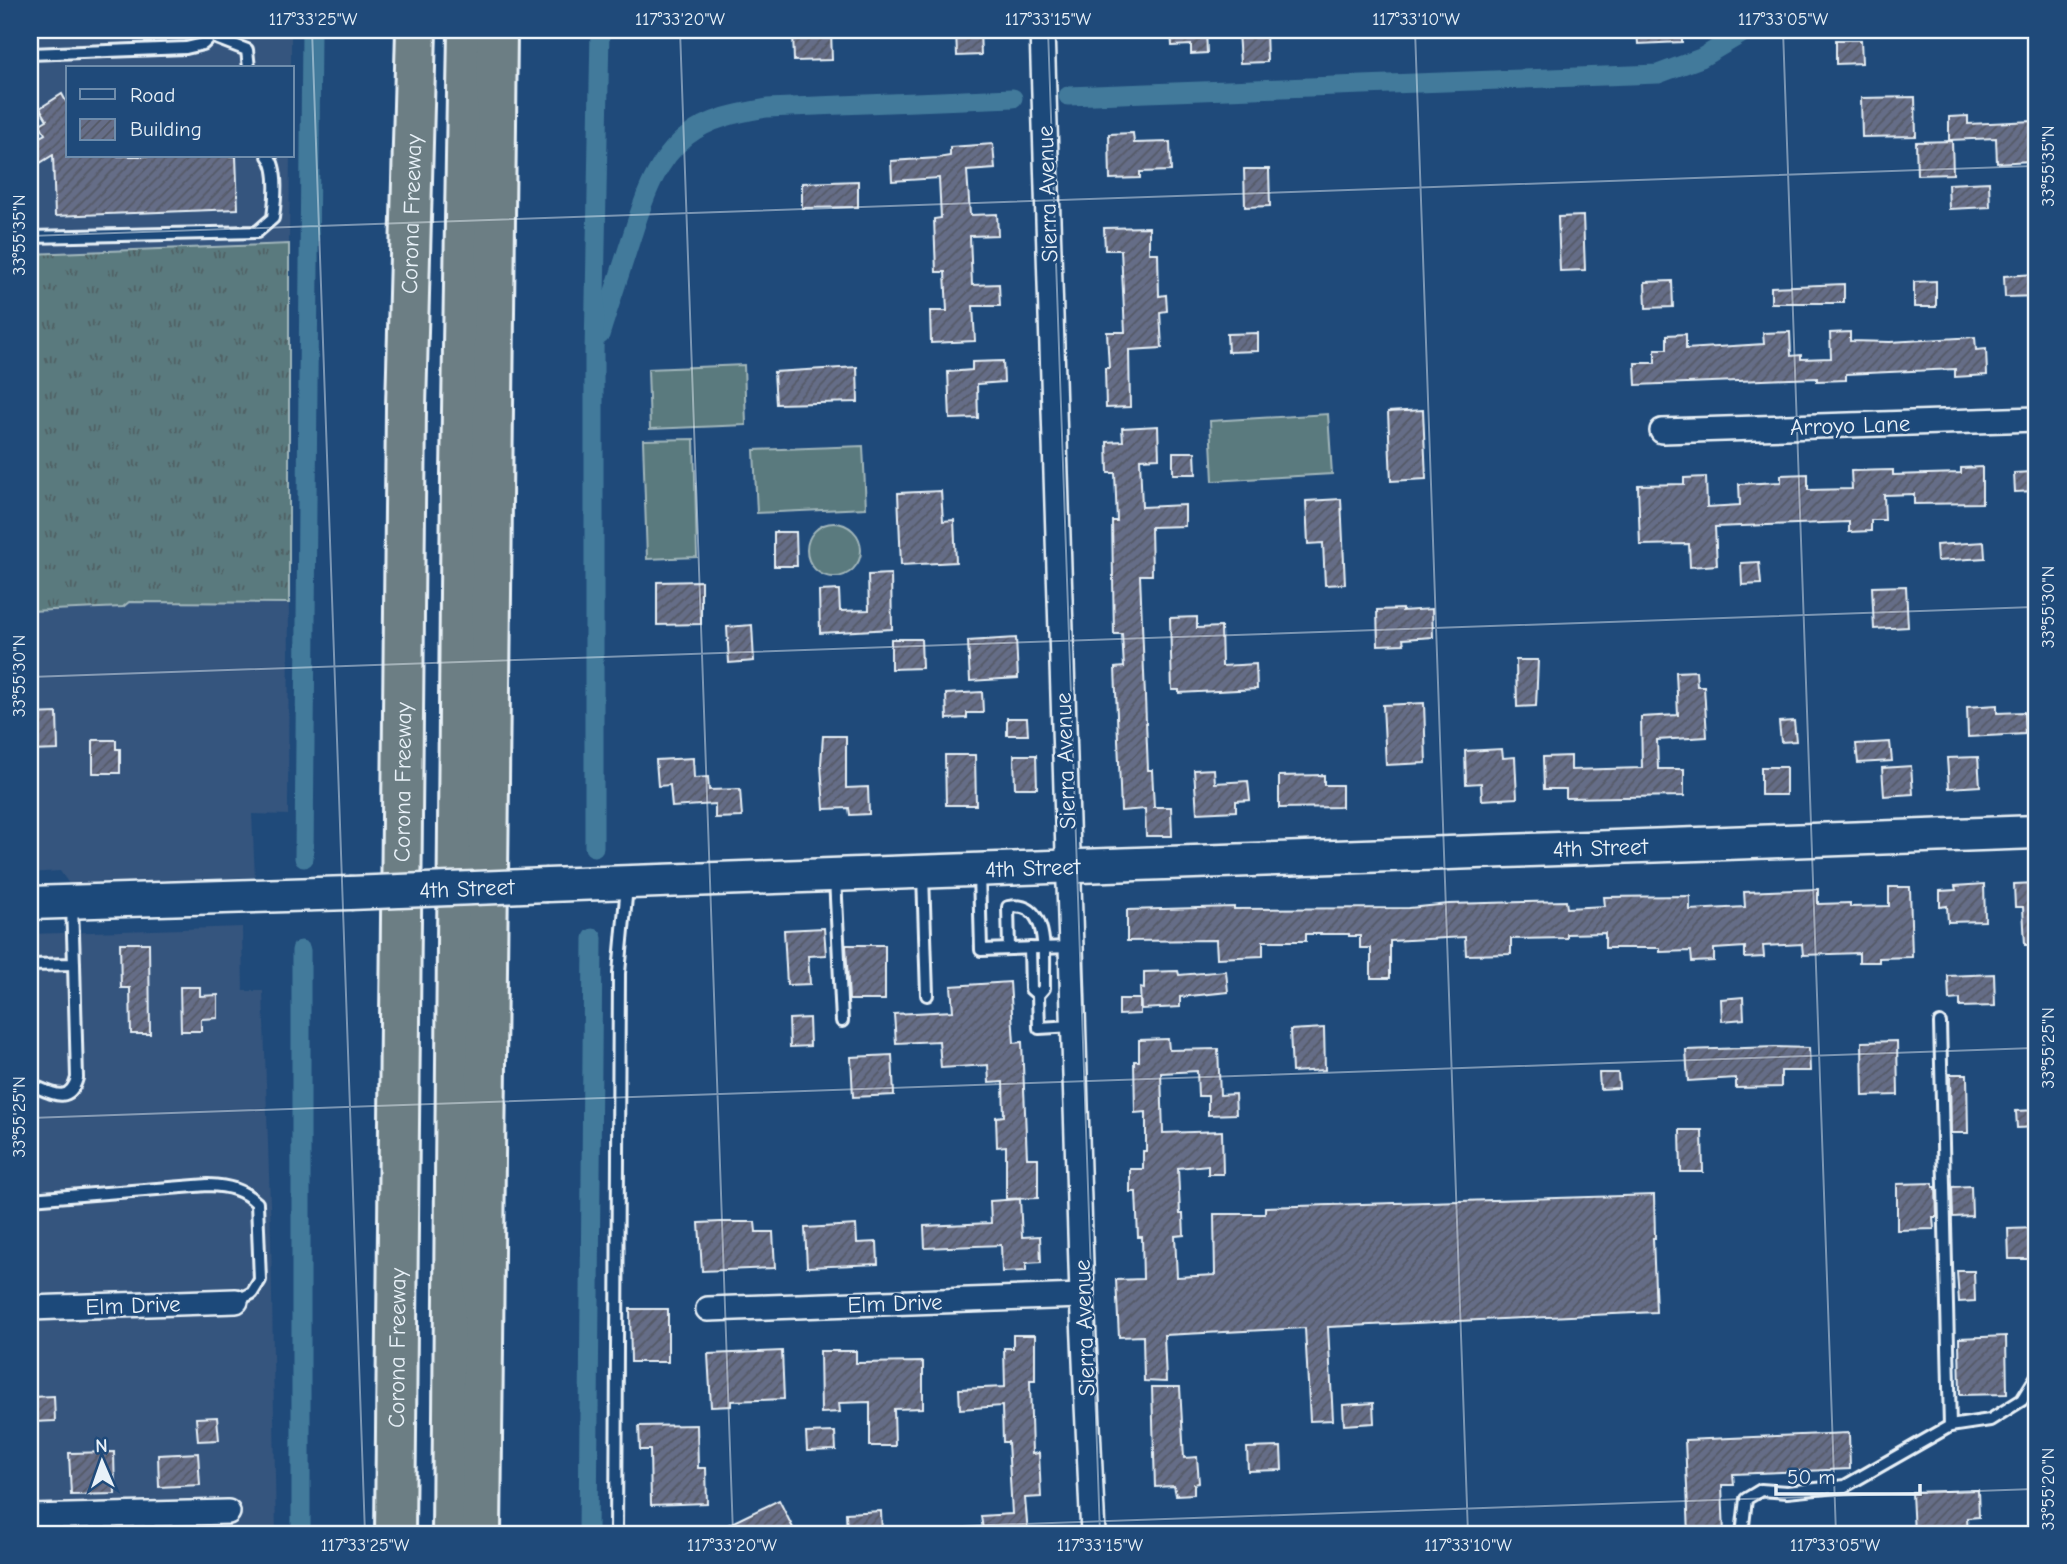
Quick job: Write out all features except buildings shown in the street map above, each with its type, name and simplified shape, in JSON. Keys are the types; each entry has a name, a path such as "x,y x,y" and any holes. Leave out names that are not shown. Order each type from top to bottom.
{"highway":[{"name":"Corona Freeway","path":"395,1534 406,407 416,30"},
{"path":"429,1534 443,30"},
{"path":"452,1534 461,475 468,30"},
{"path":"481,1534 497,30"}],"street":[{"name":"Sierra Avenue","path":"1042,30 1082,1296 1093,1534"},
{"name":"Arroyo Lane","path":"1662,431 2037,419"},
{"name":"4th Street","path":"30,903 2037,832"},
{"name":"Elm Drive","path":"708,1309 1082,1296"},
{"name":"Elm Drive","path":"30,1308 236,1301"},
{"path":"30,1517 101,1525 150,1524 228,1512"}],"lane":[{"path":"30,54 186,48 203,44 211,33 247,50 249,66"},
{"path":"30,237 257,232 273,218 275,191 270,158"},
{"path":"979,870 981,950 1071,947"},
{"path":"923,872 927,995"},
{"path":"835,875 842,1021"},
{"path":"615,1534 622,883"},
{"path":"34,1086 60,1095 69,1093 74,1088 77,1078 72,902"},
{"path":"1009,949 1008,907 1020,905 1033,911 1041,924 1044,988 1038,995 1039,1028 1073,1026"},
{"path":"1030,948 1031,989 1038,995"},
{"path":"30,965 74,964"},
{"path":"1940,1023 1950,1426"},
{"path":"30,1199 208,1185 231,1186 257,1203 260,1280 252,1293 236,1301"},
{"path":"1742,1534 1746,1499 1761,1490 1787,1492 1845,1486 1950,1426 1990,1420 2022,1400 2037,1376"}],"shaded area":[{"path":"30,30 291,30 291,66 66,66 66,158 290,158 289,244 30,254"},
{"path":"129,602 289,603 288,815 252,814 255,877 69,884 60,871 30,873 30,611 123,607"},
{"path":"242,927 243,991 263,991 271,1234 276,1534 30,1534 30,934"}],"green space":[{"path":"289,244 289,603 129,602 123,607 30,611 30,254"},
{"path":"744,365 746,425 650,429 648,369"},
{"path":"1328,414 1332,474 1213,481 1210,421"},
{"path":"694,439 697,557 647,559 643,440"},
{"path":"863,446 866,508 757,513 754,450"},
{"path":"834,523 853,531 861,550 853,569 834,577 815,569 807,550 815,531"}],"waterway":[{"path":"304,858 311,30"},
{"path":"594,847 594,353 600,30"},
{"path":"1068,96 1658,74 1701,58 1748,30"},
{"path":"600,335 638,218 656,173 675,147 696,130 725,117 767,108 1013,98"},
{"path":"588,1534 593,938"},
{"path":"301,950 301,1534"}]}
